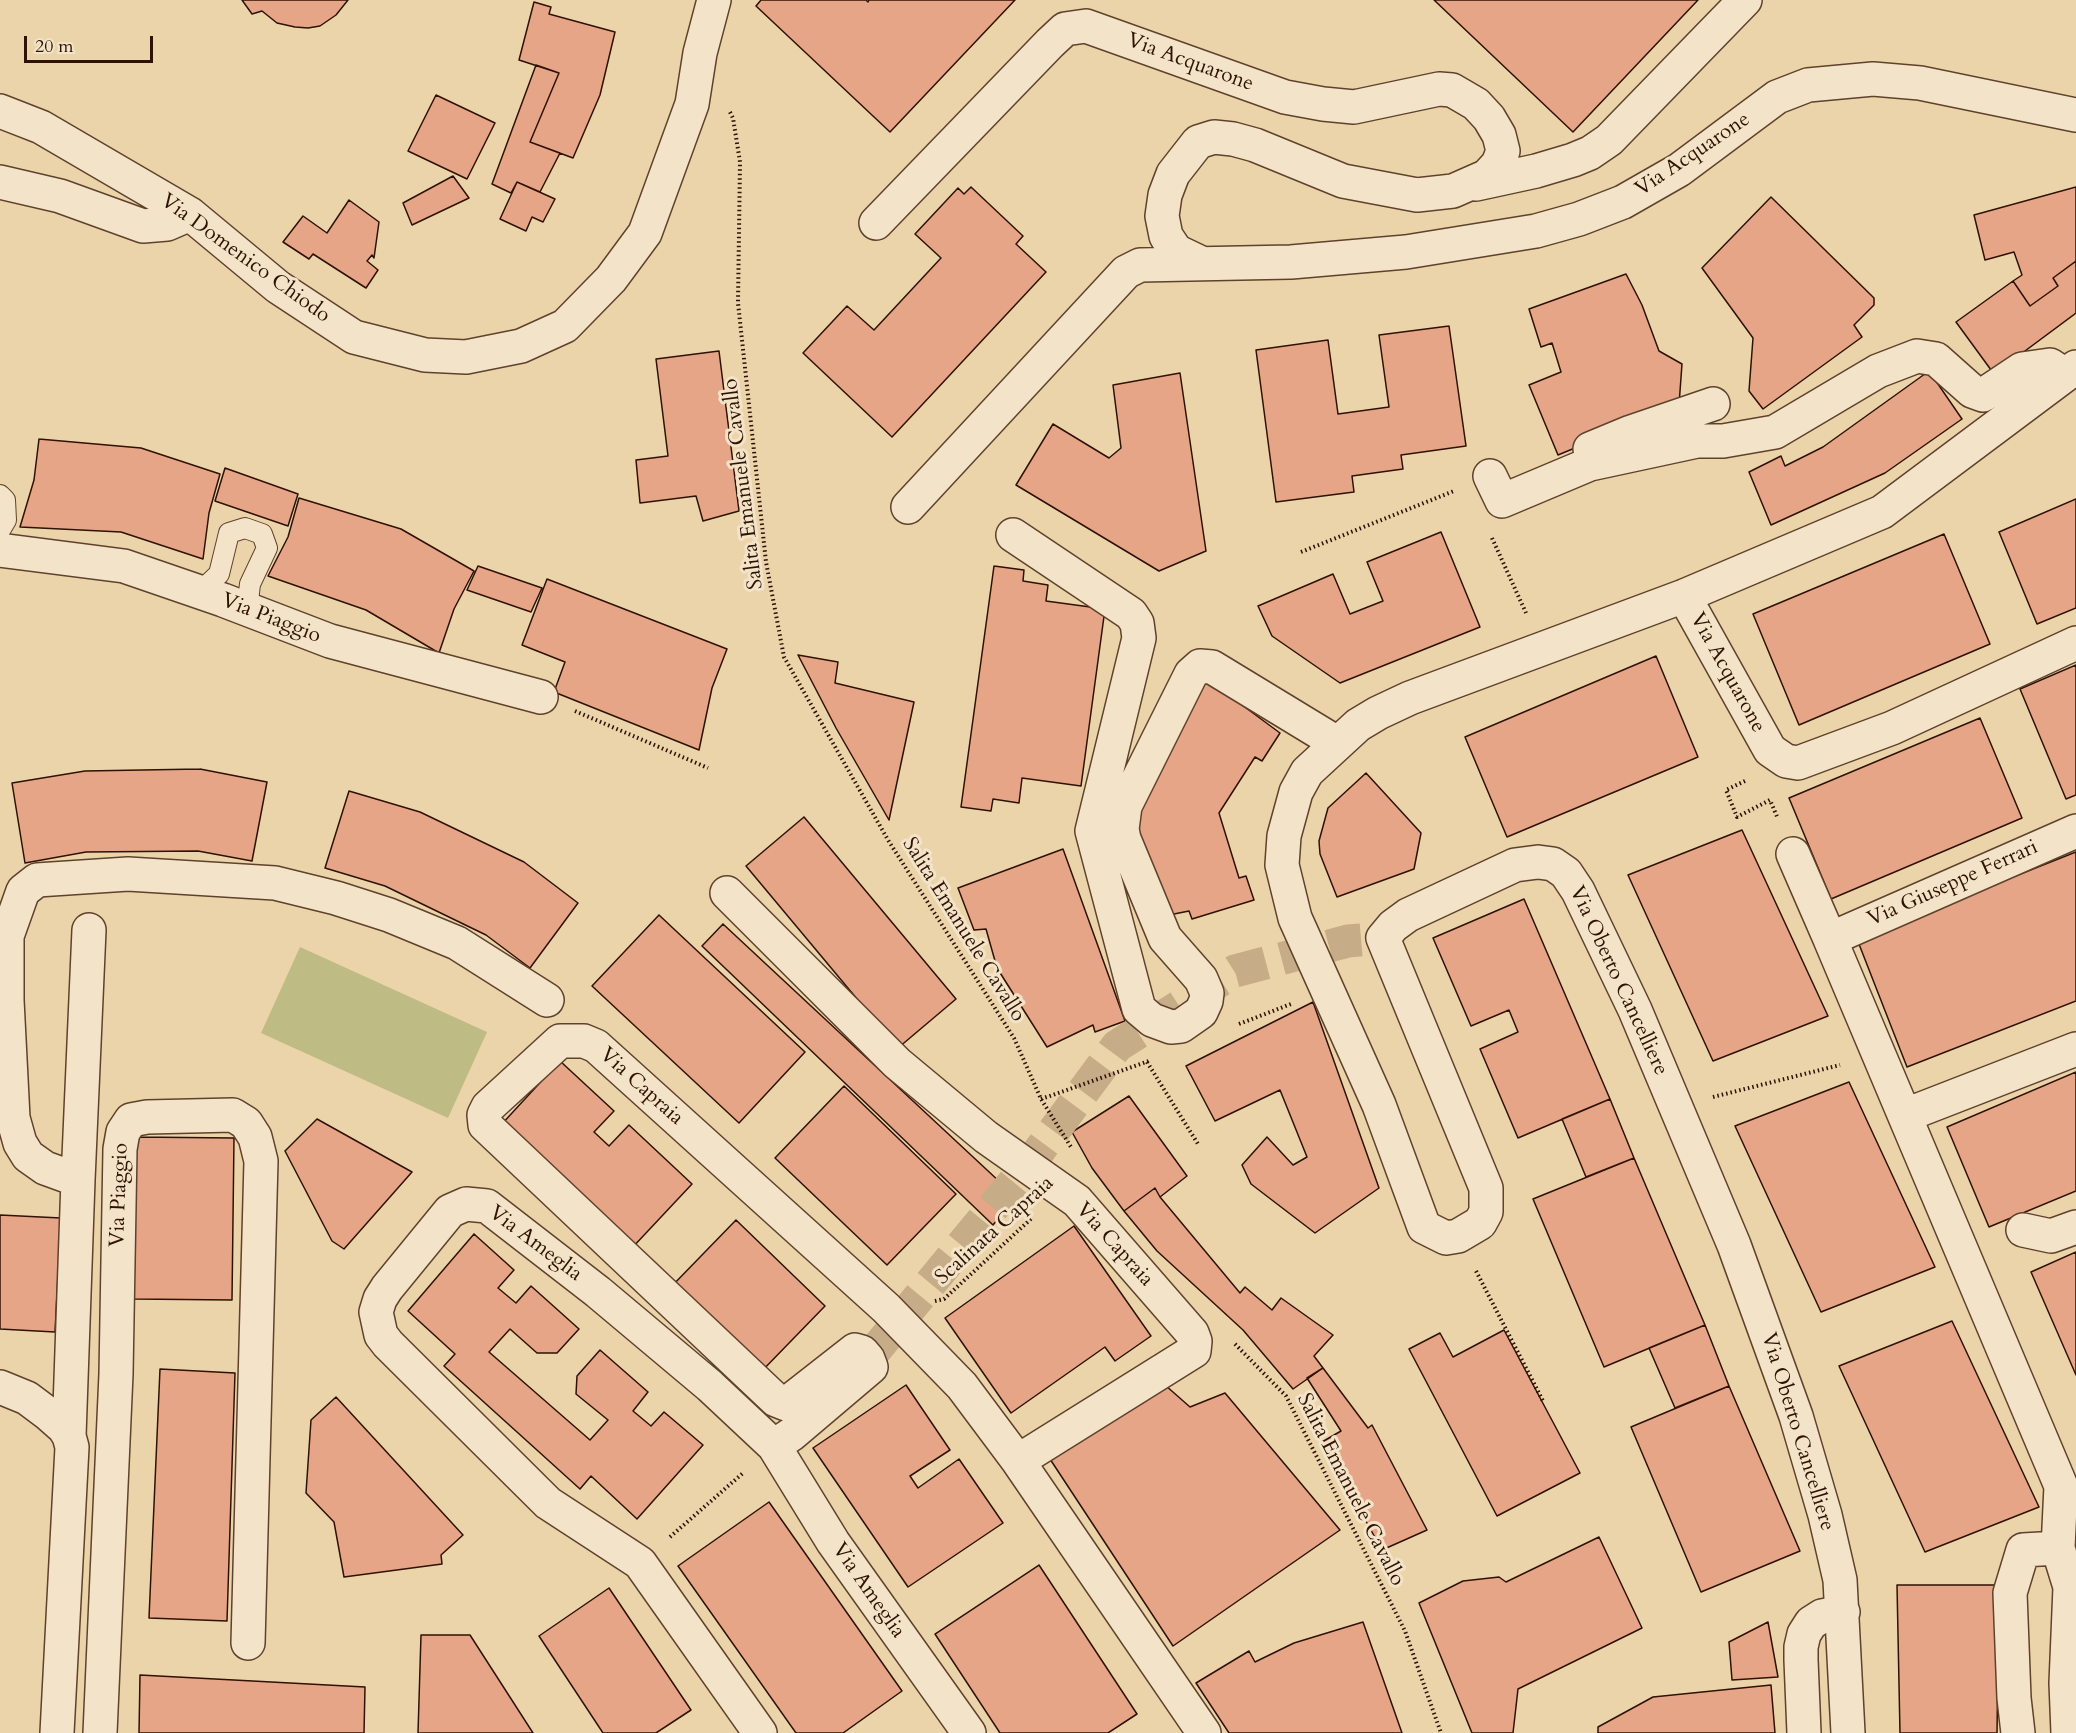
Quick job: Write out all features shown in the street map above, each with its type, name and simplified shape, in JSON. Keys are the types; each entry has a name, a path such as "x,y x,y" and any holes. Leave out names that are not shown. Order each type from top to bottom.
{"street":[{"name":"Via Domenico Chiodo","path":"0,111 41,127 190,214 278,287 354,337 425,355 466,357 521,346 565,326 611,279 645,233 692,104 700,53 714,0"},
{"name":"Via Acquarone","path":"1199,262 1176,251 1166,236 1162,216 1165,195 1173,174 1198,142 1214,137 1233,139 1255,145 1343,181 1418,195 1454,191 1471,185 1536,171 1590,153 1609,140 1744,0"},
{"name":"Via Acquarone","path":"876,223 1050,43 1065,29 1086,26 1275,93 1323,104 1354,107 1439,89 1452,90 1476,104 1489,118 1499,135 1503,151 1498,164 1487,176 1471,185"},
{"name":"Via Acquarone","path":"908,507 1126,272 1140,265 1199,262 1291,262 1406,252 1536,231 1579,219 1623,201 1679,170 1777,97 1808,85 1873,79 1920,83 2076,115"},
{"path":"0,182 60,196 143,226 167,224 190,214"},
{"name":"Via Acquarone","path":"1490,476 1502,501 1590,464 1697,441 1723,441 1775,432 1878,371 1917,356 1936,359 1972,391 1983,395 2022,369 2050,365 2070,371"},
{"name":"Via Acquarone","path":"1786,761 1770,750 1684,596 1882,512 2070,371"},
{"path":"1565,474 1554,471 1555,464 1631,432 1713,404"},
{"path":"1012,536 1131,614 1137,623 1139,638 1092,831 1139,1009 1152,1020 1171,1027 1181,1026 1201,1012 1207,993 1201,979 1165,938 1124,839 1122,829 1125,806 1191,674 1200,666 1212,667 1337,743"},
{"name":"Via Piaggio","path":"0,550 124,566 330,641 541,697"},
{"name":"Via Oberto Cancelliere","path":"1684,596 1410,698 1358,725 1307,772 1296,792 1284,836 1282,865 1295,918 1379,1105 1424,1227 1446,1238 1458,1236 1480,1223 1486,1212 1488,1200 1486,1188 1383,938 1393,926 1408,915 1515,865 1538,862 1552,864 1566,873 1578,891 1635,1010 1734,1245 1796,1416 1825,1515 1840,1580 1848,1733"},
{"path":"1786,761 1798,763 1892,728 2076,644"},
{"name":"Via Giuseppe Ferrari","path":"1830,939 2076,831"},
{"path":"1793,854 1878,1055 1906,1115 1966,1264 2061,1486 2058,1548 2070,1587 2066,1683 2068,1733"},
{"name":"Via Piaggio","path":"78,1180 45,1168 28,1156 20,1143 13,1118 7,1000 8,936 23,891 37,880 128,874 274,883 306,890 389,915 457,943 546,1000"},
{"name":"Via Capraia","path":"727,893 897,1063 986,1137 1077,1201 1192,1333 1195,1341 1194,1351 1018,1461"},
{"name":"Via Piaggio","path":"57,1733 72,1467 72,1447 69,1436 89,930"},
{"name":"Via Capraia","path":"774,1446 792,1434 863,1358 786,1404 776,1400 485,1125 484,1116 488,1107 560,1041 584,1041 596,1046 885,1308 962,1386 1018,1461 1204,1733"},
{"path":"1906,1115 2076,1049"},
{"name":"Via Piaggio","path":"100,1733 116,1374 120,1149 123,1132 131,1120 147,1117 232,1115 246,1123 255,1137 261,1161 248,1643"},
{"name":"Via Ameglia","path":"760,1733 640,1563 548,1503 381,1335 376,1312 380,1299 450,1211 466,1204 487,1206 598,1292 710,1386 774,1446 833,1542 969,1733"},
{"path":"2023,1230 2051,1236 2076,1227"},
{"path":"0,1386 37,1405 69,1436"},
{"path":"2018,1733 2014,1698 2010,1593 2023,1550 2058,1548"},
{"path":"1804,1733 1801,1647 1804,1634 1811,1623 1822,1616 1843,1612"}],"lane":[{"path":"0,495 5,500 6,520 0,530"},
{"path":"200,592 219,574 228,533 245,528 262,534 267,548 250,584 247,610"}],"path":[{"name":"Salita Emanuele Cavallo","path":"728,108 733,118 740,162 738,303 766,562 784,657 888,840 1014,1038 1041,1099 1086,1170"},
{"path":"1301,552 1457,489"},
{"path":"1488,529 1542,649"},
{"path":"541,697 708,768"},
{"path":"1786,761 1726,790 1737,817 1770,800 1793,854"},
{"path":"1678,1113 1695,1101 1878,1055"},
{"path":"1147,1062 1198,1144"},
{"name":"Scalinata Capraia","path":"885,1308 905,1297 944,1299 1086,1170"},
{"path":"1494,1306 1543,1401"},
{"name":"Salita Emanuele Cavallo","path":"1230,1339 1286,1396 1405,1631 1441,1733"},
{"path":"640,1563 774,1446"}],"shaded area":[{"path":"300,947 487,1032 448,1118 261,1033"}],"building":[{"path":"242,0 348,0 336,15 320,26 308,28 277,23 262,11 252,14"},
{"path":"761,0 866,0 868,2 869,0 1015,0 890,132 756,6"},
{"path":"1434,0 1698,0 1573,132"},
{"path":"534,2 551,7 549,14 615,32 600,95 573,158 530,142 559,73 519,60"},
{"path":"536,65 559,73 530,142 560,153 540,192 517,182 511,193 492,184"},
{"path":"436,95 495,123 467,179 408,151"},
{"path":"453,176 469,198 412,225 403,203"},
{"path":"517,182 555,199 543,222 532,217 526,231 500,219"},
{"path":"971,187 1023,236 1016,244 1046,272 892,437 803,353 847,306 874,330 941,258 915,234 958,188 964,194"},
{"path":"2076,187 2076,261 2053,278 2058,286 2030,306 2013,281 2022,275 2014,252 1985,260 1974,215"},
{"path":"1771,197 1874,298 1874,305 1854,325 1862,337 1763,409 1749,391 1753,338 1702,268"},
{"path":"349,200 379,222 374,258 372,255 367,261 378,270 366,288 313,254 309,259 283,242 303,216 327,233"},
{"path":"2076,261 2076,313 1994,374 1956,322 2013,281 2030,306 2058,286 2053,278"},
{"path":"1626,274 1642,305 1659,351 1682,364 1679,405 1558,455 1529,385 1561,372 1552,343 1541,347 1529,309"},
{"path":"1449,326 1466,446 1401,455 1403,469 1352,476 1354,492 1276,502 1256,350 1328,340 1338,414 1389,407 1379,335"},
{"path":"719,351 739,511 703,521 696,496 640,503 636,460 668,456 656,359"},
{"path":"1929,371 1962,419 1885,473 1771,525 1749,472 1781,456 1785,466 1823,447"},
{"path":"1180,373 1206,551 1159,571 1016,485 1053,424 1109,458 1121,448 1113,385"},
{"path":"39,439 141,448 220,474 209,513 203,559 121,532 20,527 34,480"},
{"path":"225,468 298,494 288,526 215,501"},
{"path":"299,498 401,529 474,571 454,609 439,653 366,610 268,576 288,537"},
{"path":"2076,499 2076,608 2037,624 1999,532"},
{"path":"1441,532 1480,627 1340,683 1272,636 1258,606 1333,574 1350,614 1383,601 1367,562"},
{"path":"1944,534 1990,644 1799,725 1753,614"},
{"path":"478,566 542,588 531,612 467,590"},
{"path":"994,566 1024,570 1023,581 1048,585 1046,601 1105,609 1081,786 1022,778 1019,803 993,799 991,811 961,807"},
{"path":"547,579 727,649 712,688 699,750 554,692 565,662 522,645"},
{"path":"798,655 838,662 835,683 914,702 889,820 836,728"},
{"path":"1656,656 1698,757 1507,837 1465,737"},
{"path":"2076,665 2076,795 2066,799 2020,689"},
{"path":"1200,674 1280,733 1262,761 1255,757 1219,813 1239,878 1246,876 1254,900 1192,919 1189,911 1164,916 1130,816"},
{"path":"1980,718 2022,818 1831,899 1789,798"},
{"path":"200,769 267,782 252,861 198,851 86,852 25,863 12,783 85,771"},
{"path":"1366,773 1421,833 1414,869 1337,897 1320,854 1319,841 1328,808"},
{"path":"349,791 420,812 524,862 578,903 530,968 486,935 385,886 325,868"},
{"path":"804,817 956,999 898,1048 746,866"},
{"path":"1742,830 1828,1016 1713,1061 1628,875"},
{"path":"1063,849 1125,1021 1095,1032 1093,1025 1047,1047 997,968 986,929 974,930 958,888"},
{"path":"2076,852 2076,1001 1907,1067 1857,939"},
{"path":"1524,899 1610,1099 1518,1138 1480,1049 1518,1032 1509,1010 1471,1026 1433,938"},
{"path":"659,915 805,1052 739,1123 592,986"},
{"path":"723,924 1016,1197 993,1225 702,946"},
{"path":"1313,1002 1379,1188 1315,1233 1251,1184 1242,1165 1267,1137 1293,1165 1307,1157 1280,1090 1215,1121 1186,1066"},
{"path":"560,1061 614,1111 594,1132 609,1146 629,1125 692,1184 631,1249 500,1126"},
{"path":"2076,1072 2076,1191 1989,1227 1947,1127"},
{"path":"1849,1082 1935,1267 1821,1312 1735,1126"},
{"path":"844,1086 956,1194 887,1265 775,1158"},
{"path":"1129,1096 1187,1176 1160,1197 1155,1188 1124,1211 1092,1168 1072,1132"},
{"path":"1610,1099 1634,1158 1586,1177 1562,1119"},
{"path":"317,1119 412,1172 344,1249 332,1241 285,1151"},
{"path":"136,1137 234,1138 232,1300 134,1299"},
{"path":"1634,1158 1705,1325 1604,1367 1533,1199"},
{"path":"1155,1188 1240,1293 1245,1287 1272,1310 1281,1298 1333,1335 1314,1356 1323,1368 1293,1389 1243,1330 1157,1251 1124,1211"},
{"path":"0,1215 61,1218 55,1332 0,1329"},
{"path":"736,1220 825,1306 758,1375 669,1289"},
{"path":"1074,1226 1151,1336 1115,1361 1105,1347 1011,1413 945,1318"},
{"path":"474,1234 514,1270 498,1288 516,1303 531,1286 579,1329 557,1353 537,1353 510,1329 489,1352 590,1440 608,1420 576,1394 577,1376 600,1350 648,1392 633,1411 651,1426 664,1412 703,1445 637,1519 591,1476 580,1489 444,1366 455,1354 408,1311"},
{"path":"2076,1252 2076,1375 2031,1272"},
{"path":"1952,1321 2039,1507 1925,1552 1839,1366"},
{"path":"1705,1325 1729,1386 1675,1408 1649,1348"},
{"path":"1504,1330 1580,1473 1497,1516 1409,1349 1440,1333 1453,1357"},
{"path":"1323,1368 1368,1428 1372,1425 1427,1530 1382,1550 1322,1442 1341,1431 1307,1378"},
{"path":"160,1369 235,1373 227,1621 149,1618"},
{"path":"906,1385 950,1450 910,1476 918,1488 959,1459 1003,1523 908,1587 813,1448"},
{"path":"1165,1385 1190,1407 1225,1393 1340,1530 1173,1646 1048,1456"},
{"path":"1729,1386 1800,1551 1701,1592 1631,1427"},
{"path":"336,1397 463,1535 441,1555 442,1564 344,1577 334,1522 306,1493 311,1420"},
{"path":"769,1502 902,1691 843,1733 796,1733 678,1566"},
{"path":"1599,1537 1642,1628 1518,1689 1513,1733 1472,1733 1419,1603 1463,1581 1499,1577 1506,1582"},
{"path":"1039,1565 1137,1714 1108,1733 1000,1733 935,1634"},
{"path":"1897,1585 1999,1585 1997,1733 1900,1733"},
{"path":"609,1588 691,1710 656,1733 603,1733 539,1636"},
{"path":"1363,1622 1402,1733 1229,1733 1196,1683 1249,1651 1255,1662 1294,1643"},
{"path":"1768,1622 1778,1677 1732,1680 1729,1642"},
{"path":"421,1635 470,1635 533,1733 418,1733"},
{"path":"140,1675 365,1687 364,1733 139,1733"},
{"path":"1771,1685 1775,1733 1598,1733 1598,1727 1653,1697"}],"tunnel":[{"path":"868,1359 1033,1159 1117,1046 1235,971 1348,941 1383,938"}]}
